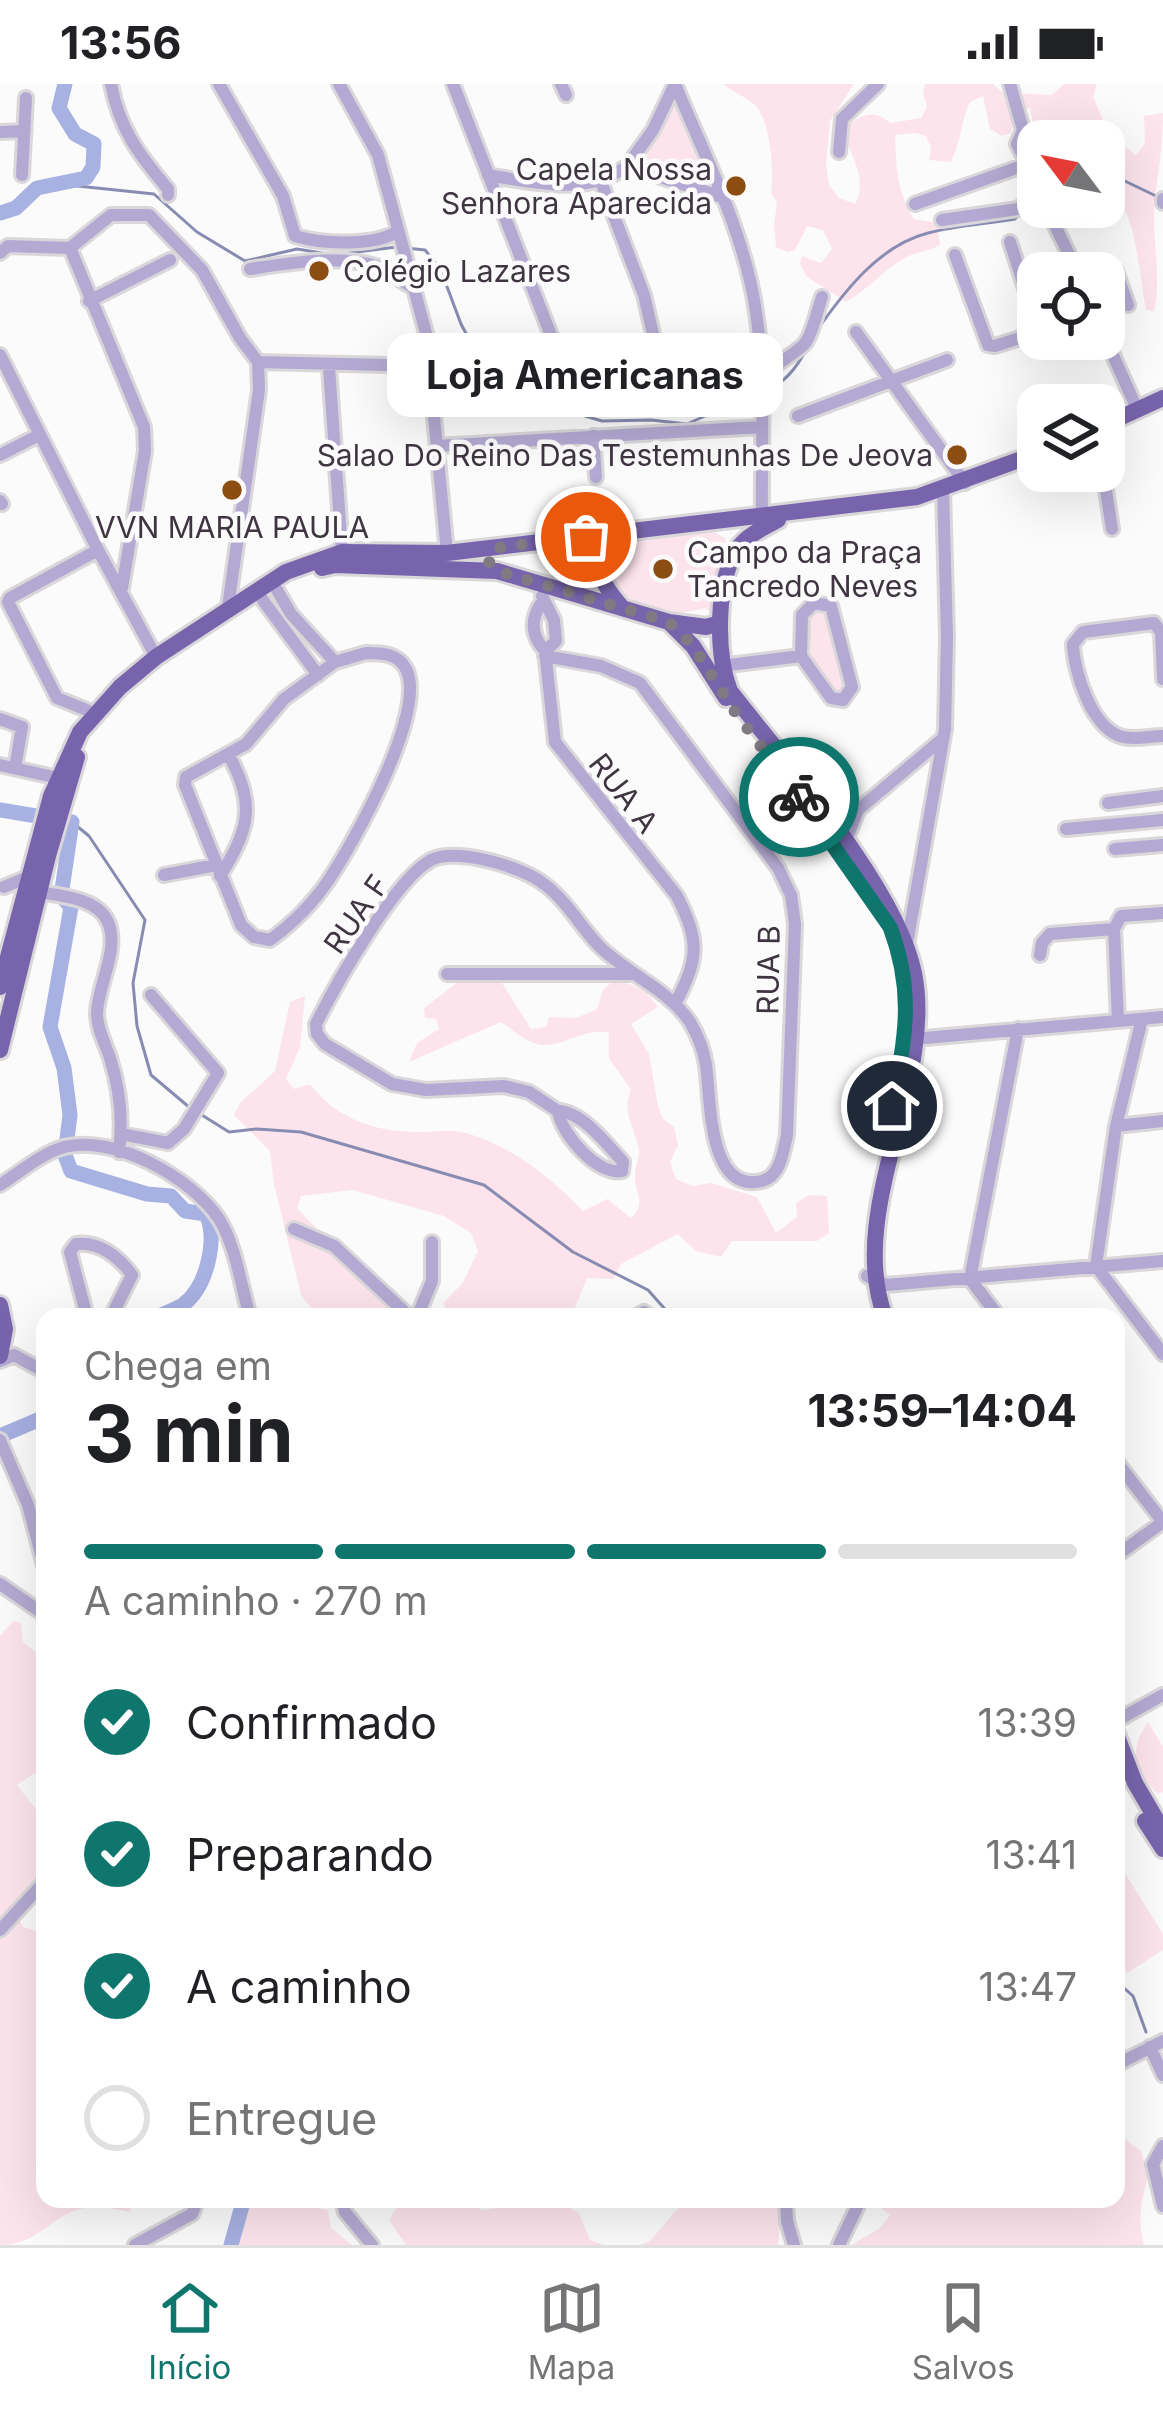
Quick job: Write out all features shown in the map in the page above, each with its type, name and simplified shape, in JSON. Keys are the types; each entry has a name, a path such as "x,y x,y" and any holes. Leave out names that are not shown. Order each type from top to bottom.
{"main road":[{"path":"1125,415 1163,398"},
{"path":"0,1050 42,888 42,855 68,753 94,713 156,657 286,572 342,552 447,554 917,496 1017,462"},
{"path":"734,554 758,530 789,515"},
{"path":"719,520 734,539 720,622 721,666 730,691 845,843 894,917 915,978 914,1039 872,1279 882,1308"},
{"path":"619,533 606,543 597,568 599,578 621,605"},
{"path":"496,548 488,558 497,571"},
{"path":"60,784 85,744 122,701 174,658 270,594 335,565 497,571 669,622 691,626 720,622"},
{"path":"669,622 693,646 735,712 837,849 890,927 898,950 908,1002 907,1025 868,1233 874,1308"},
{"path":"0,987 22,902 42,888"},
{"path":"0,1305 4,1329 0,1354"},
{"path":"1125,1758 1163,1831"},
{"path":"1125,1784 1163,1849"}],"street":[{"path":"111,84 131,146 168,188 168,195"},
{"path":"219,84 283,196 290,230 302,239 364,241 399,233"},
{"path":"339,84 378,155 431,366 447,554"},
{"path":"452,84 570,384 592,400 700,408 715,404 798,352 808,340 822,297"},
{"path":"488,175 530,182 601,182 627,166 659,119 675,84"},
{"path":"675,84 722,197 756,308 762,375 761,517"},
{"path":"839,152 842,119 878,84"},
{"path":"1010,84 1020,120"},
{"path":"22,175 26,98"},
{"path":"0,132 25,131"},
{"path":"627,166 722,197"},
{"path":"914,204 1017,168"},
{"path":"601,182 644,295 655,343 660,403"},
{"path":"943,220 1017,209"},
{"path":"0,248 70,248 111,214 149,215 202,270 258,362 259,390 228,608"},
{"path":"1010,242 1017,264"},
{"path":"70,248 144,427 145,451 122,589"},
{"path":"956,255 988,345 1017,338"},
{"path":"89,301 170,260"},
{"path":"250,269 343,262 380,267 411,280"},
{"path":"1125,296 1128,305"},
{"path":"856,332 964,482"},
{"path":"0,355 156,657"},
{"path":"798,416 947,360"},
{"path":"1115,360 1136,410"},
{"path":"258,362 431,366"},
{"path":"329,367 342,552"},
{"path":"437,446 761,421"},
{"path":"0,455 39,435"},
{"path":"593,436 596,476"},
{"path":"907,944 942,739 947,650 943,489"},
{"path":"1106,492 1112,530"},
{"path":"57,698 8,602 98,550"},
{"path":"543,582 542,602 556,632 556,641 545,654"},
{"path":"270,594 334,662"},
{"path":"270,594 318,675"},
{"name":"RUA A","path":"542,602 533,625 545,654 555,742 677,896 691,925 697,952 676,1004"},
{"path":"814,603 826,603 842,641 852,687 847,698 831,698 801,656 805,610 814,603"},
{"path":"1163,679 1161,632 1154,623 1083,632 1072,644 1074,664 1094,711 1108,730 1122,737 1163,736"},
{"path":"366,653 386,653 407,670 410,686 397,748 385,783 326,883 286,928 270,940 254,937 241,925 185,785 186,777 245,744 284,699 318,675 334,662 366,653"},
{"name":"RUA B","path":"545,654 601,667 640,683 753,833 790,895 795,924 787,1135 781,1162 760,1182 726,1170 717,1152 705,1059 692,1026 676,1004"},
{"path":"721,666 801,656"},
{"path":"40,700 57,698 94,713"},
{"path":"0,718 22,727 15,768"},
{"path":"845,843 858,810 942,739"},
{"path":"164,875 218,870 245,832 245,800 229,756"},
{"path":"0,765 60,784"},
{"path":"1108,803 1163,796"},
{"path":"816,804 858,810"},
{"path":"1066,829 1163,820"},
{"path":"1115,849 1163,845"},
{"name":"RUA F","path":"558,1111 562,1124 599,1166 607,1172 622,1171 623,1162 574,1115 558,1111 529,1092 504,1086 426,1090 392,1084 326,1045 316,1024 360,948 411,877 431,860 454,853 515,869 542,882 599,946 676,1004"},
{"path":"2,887 42,888 75,899 102,912 110,924 112,938 97,1018 117,1088 119,1152"},
{"path":"2,887 22,902"},
{"path":"1118,1020 1114,929 1121,916 1163,913"},
{"path":"1040,955 1050,934 1114,929"},
{"path":"587,975 599,946"},
{"path":"447,974 632,974"},
{"path":"122,1134 168,1143 196,1112 216,1079 216,1067 151,995"},
{"path":"914,1039 1163,1017"},
{"path":"1142,1019 1116,1126 1096,1266 1163,1354"},
{"path":"992,1308 970,1279 1018,1029"},
{"path":"1116,1126 1163,1121"},
{"path":"0,1185 63,1147 82,1145 154,1164 175,1176 221,1222 247,1308"},
{"path":"294,1229 334,1246 404,1308"},
{"path":"418,1308 432,1281 432,1242"},
{"path":"85,1308 70,1252 84,1243 112,1256 132,1275 116,1308"},
{"path":"872,1279 970,1279 1163,1261"},
{"path":"0,1354 14,1355 36,1367"},
{"path":"0,1440 36,1530"},
{"path":"1125,1473 1163,1522 1125,1549"},
{"path":"0,1584 36,1609"},
{"path":"1125,1716 1163,1695"},
{"path":"0,1930 36,1891"},
{"path":"1125,2060 1157,2044 1163,2075"},
{"path":"1163,2146 1153,2164 1163,2206"},
{"path":"135,2245 192,2214 194,2208"},
{"path":"344,2208 372,2245"},
{"path":"786,2208 794,2245"},
{"path":"839,2245 857,2208"}],"shaded area":[{"path":"723,84 854,84 830,121 826,165 829,185 839,198 855,204 859,175 844,127 867,115 891,123 921,118 927,107 925,84 993,84 1003,93 1052,95 1064,84 1097,84 1093,97 1103,120 1032,120 1030,108 1014,113 1011,133 1002,136 990,129 983,96 970,102 951,162 929,160 926,136 895,135 904,199 914,219 937,223 940,245 903,259 846,302 806,276 800,263 802,256 821,263 832,249 823,230 807,226 795,250 776,247 772,161 765,124 756,106"},
{"path":"670,105 675,105 705,178 701,185 640,165 637,159"},
{"path":"1163,113 1154,204 1154,311 1146,310 1125,211 1125,147 1136,155 1145,143 1144,116"},
{"path":"713,531 725,538 716,616 706,608 677,614 674,621 619,596 603,558 613,549 654,536"},
{"path":"811,609 827,609 847,687 844,695 834,695 808,655 804,633"},
{"path":"497,975 531,1029 546,1027 549,1017 576,1018 597,1009 603,990 613,981 644,992 658,1007 631,1024 649,1054 663,1119 674,1127 678,1145 670,1162 676,1179 693,1186 711,1183 757,1197 776,1233 797,1217 796,1203 809,1195 827,1196 829,1233 817,1241 732,1241 721,1257 696,1251 678,1234 621,1264 614,1279 587,1278 575,1308 446,1308 443,1303 462,1284 478,1251 471,1233 444,1216 353,1190 301,1196 297,1208 391,1308 311,1308 301,1295 270,1151 234,1115 240,1103 275,1071 290,1002 305,996 300,1047 286,1079 294,1089 310,1084 345,1115 372,1126 461,1132 483,1139 529,1164 583,1211 607,1199 631,1218 636,1212 639,1153 628,1112 631,1090 609,1058 609,1033 592,1032 543,1045 501,1022 409,1062 417,1043 439,1029 436,1019 425,1018 424,1008 457,983"},
{"path":"13,1621 21,1623 23,1642 36,1652 36,1774 17,1785 36,1809 36,1903 17,1915 23,1927 36,1931 36,2208 89,2208 65,2215 26,2240 0,2245 0,1636"},
{"path":"1148,1722 1163,1747 1163,1792 1158,1794 1136,1760"},
{"path":"1125,1873 1163,1934 1163,1950 1127,1973"},
{"path":"1125,2139 1140,2150 1149,2175 1141,2210 1144,2245 851,2245 879,2229 890,2215 881,2208 1125,2208"},
{"path":"245,2208 316,2208 328,2210 331,2228 352,2245 236,2245"},
{"path":"396,2208 569,2208 579,2213 590,2240 604,2245 406,2245 389,2220"},
{"path":"678,2208 781,2208 778,2245 640,2245 650,2241"}],"waterway":[{"path":"0,213 16,208 37,188 86,178 93,167 94,144 75,134 59,108 65,84"},
{"path":"1125,181 1156,196"},
{"path":"68,185 154,194 197,232 245,261 297,249 334,255 396,247"},
{"path":"820,326 854,283 895,247 928,233 1017,217"},
{"path":"406,248 425,250 440,268 483,365 551,406 602,421 687,424 759,392"},
{"path":"768,389 790,373 806,350"},
{"path":"0,810 72,822 61,896 71,907 50,1027 64,1068 70,1115 65,1155 71,1171 147,1194 171,1196 185,1211 206,1214 211,1236 204,1274 192,1296 176,1308"},
{"path":"72,822 89,836 145,920 133,983 137,1026 151,1075 189,1107"},
{"path":"197,1112 229,1132 301,1132 484,1185 573,1252 648,1290 664,1308"},
{"path":"0,1436 36,1421"},
{"path":"1125,1989 1133,1996 1146,2032"},
{"path":"231,2245 241,2208"}],"way so far":[{"path":"586,537 496,548 488,558 497,571 669,622 693,646 799,797"}],"place":[{"name":"Capela Nossa Senhora Aparecida","path":"736,186"},
{"name":"Colégio Lazares","path":"319,271"},
{"name":"Salao Do Reino Das Testemunhas De Jeova","path":"957,455"},
{"name":"VVN MARIA PAULA","path":"232,490"},
{"name":"Loja Americanas","path":"586,537"},
{"name":"Campo da Praça Tancredo Neves","path":"663,569"}],"route":[{"path":"799,797 890,927 898,950 908,1002 892,1106"}]}
